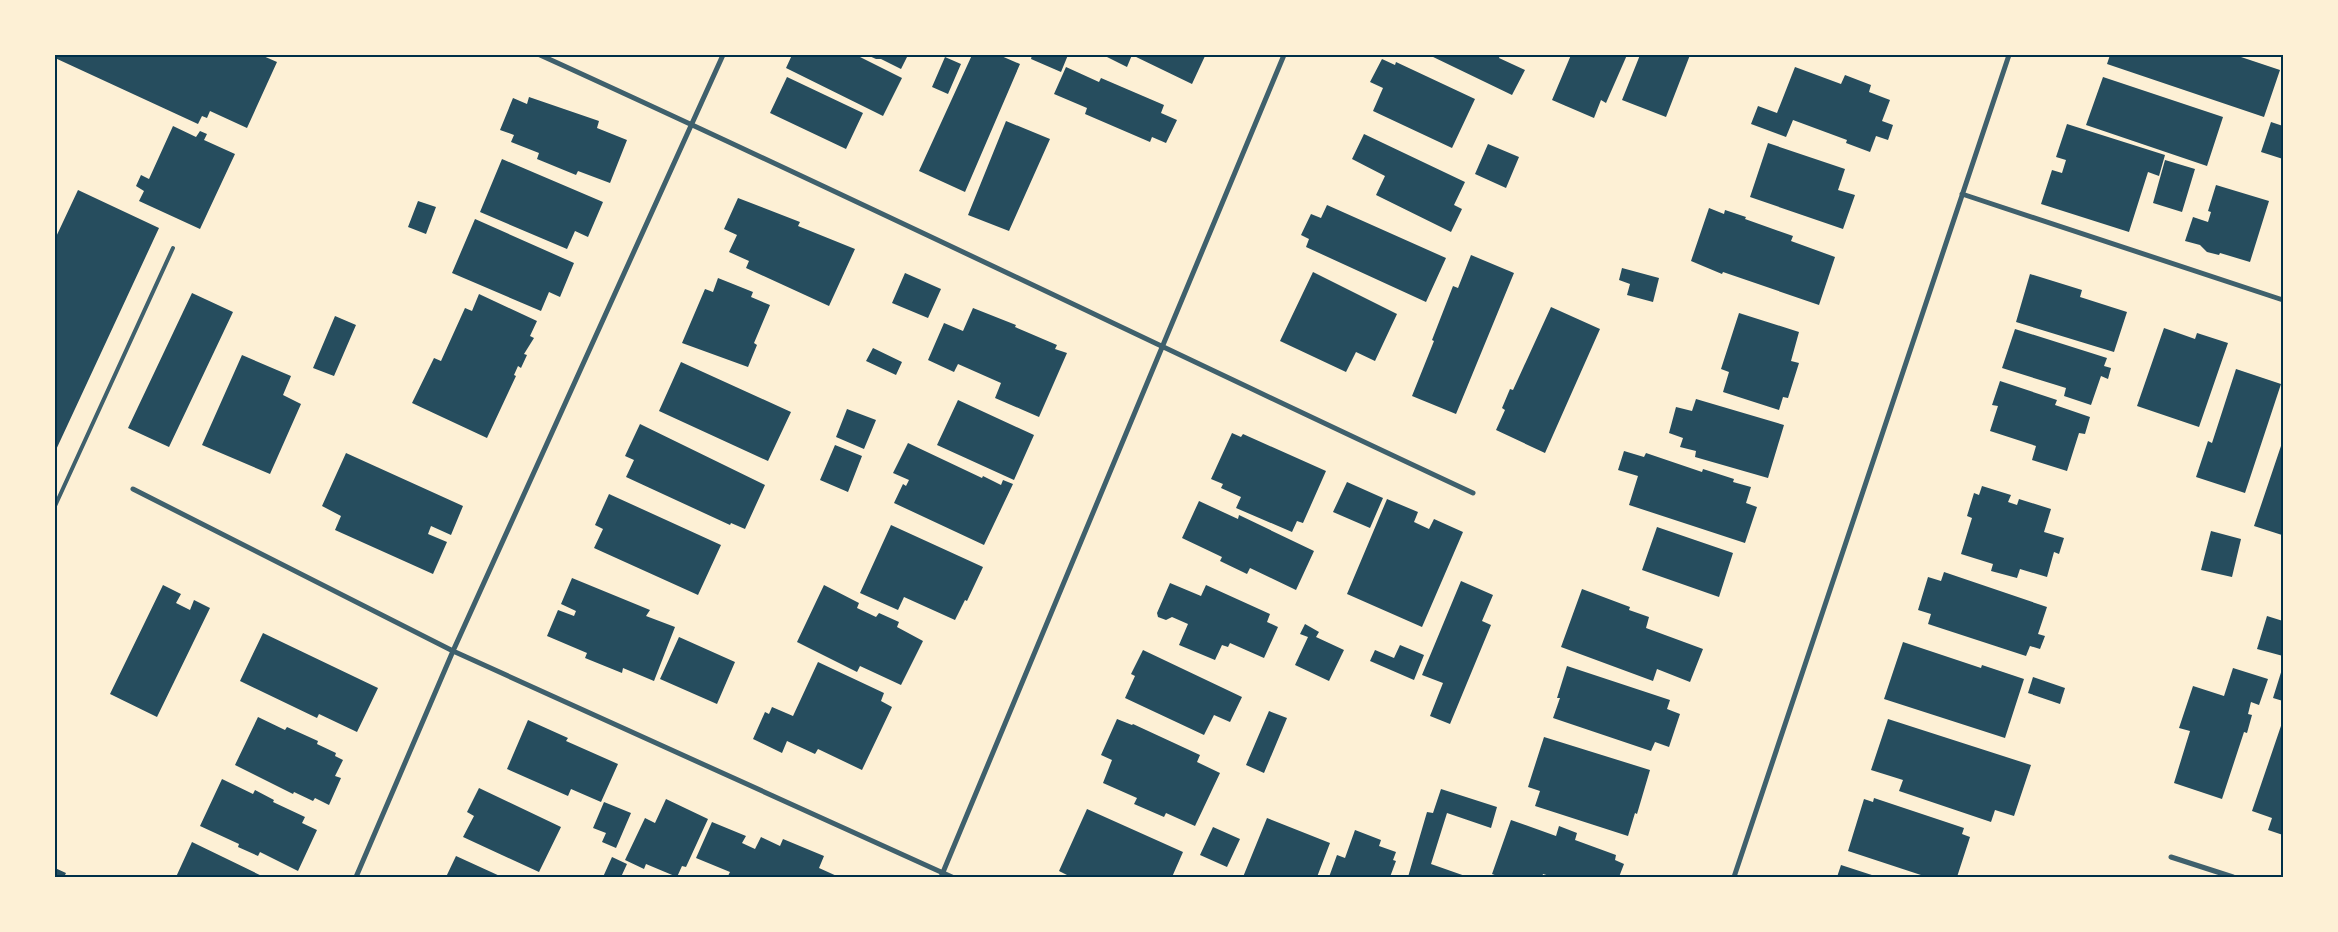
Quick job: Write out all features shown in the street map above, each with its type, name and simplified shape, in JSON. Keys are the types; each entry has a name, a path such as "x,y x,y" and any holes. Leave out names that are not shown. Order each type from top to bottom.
{"street":[{"path":"540,55 692,124 1163,349 1473,493"},
{"path":"356,877 453,651 723,55"},
{"path":"942,875 1284,55"},
{"path":"1734,877 2009,55"},
{"path":"1962,194 2283,300"},
{"path":"133,489 453,651 942,875 952,877"},
{"path":"2170,857 2233,877"}],"lane":[{"path":"55,506 173,248"}],"building":[{"path":"55,55 261,55 277,62 247,128 210,111 207,118 202,116 198,124 55,58"},
{"path":"792,55 856,55 902,78 883,116 786,68"},
{"path":"867,55 908,55 901,69 881,59"},
{"path":"972,55 999,55 1020,64 965,192 919,171"},
{"path":"1032,55 1068,55 1061,72 1031,59"},
{"path":"1103,55 1132,55 1127,67"},
{"path":"1132,55 1202,55 1205,56 1192,84"},
{"path":"1429,55 1500,55 1499,58 1525,70 1512,95"},
{"path":"1571,55 1627,55 1606,103 1601,100 1594,118 1552,100"},
{"path":"1640,55 1690,55 1666,117 1622,100"},
{"path":"2110,55 2235,55 2280,70 2264,117 2107,64"},
{"path":"945,57 961,64 948,94 932,87"},
{"path":"1382,59 1395,65 1396,62 1475,99 1452,148 1373,111 1383,88 1370,82"},
{"path":"1066,67 1099,82 1101,78 1164,105 1161,113 1177,120 1166,143 1152,137 1150,142 1085,114 1087,108 1054,94"},
{"path":"1795,67 1841,84 1845,75 1871,85 1869,92 1890,100 1882,121 1893,125 1888,140 1876,136 1870,152 1846,143 1847,140 1793,120 1786,137 1751,124 1758,106 1777,113"},
{"path":"787,77 863,113 846,149 770,113"},
{"path":"2103,77 2223,117 2207,166 2086,125"},
{"path":"529,97 599,121 597,128 627,140 610,183 578,171 576,175 537,159 539,153 511,142 514,135 500,130 513,98 527,104"},
{"path":"1006,121 1050,139 1009,231 968,215"},
{"path":"2271,122 2283,126 2283,159 2261,152"},
{"path":"2067,124 2165,155 2159,176 2148,172 2129,232 2041,204 2052,170 2062,173 2066,160 2056,157"},
{"path":"173,126 196,137 200,131 207,134 204,140 235,154 200,229 139,201 144,191 136,186 141,175 149,179"},
{"path":"1364,134 1465,182 1454,205 1462,209 1451,232 1376,195 1385,176 1352,159"},
{"path":"1768,143 1845,169 1838,190 1855,195 1843,229 1750,197"},
{"path":"1488,144 1519,157 1506,188 1475,174"},
{"path":"502,159 603,202 588,237 575,231 567,249 480,212"},
{"path":"2165,160 2195,169 2182,212 2153,203"},
{"path":"2216,185 2269,201 2250,262 2220,253 2219,255 2207,252 2200,245 2185,241 2193,217 2208,222 2211,212 2208,211"},
{"path":"78,190 159,228 55,452 55,239"},
{"path":"738,198 800,222 798,226 855,249 829,306 746,268 749,261 729,252 737,235 724,229"},
{"path":"418,201 436,207 426,234 408,227"},
{"path":"1327,205 1446,258 1426,302 1306,247 1309,239 1301,235 1311,214 1321,218"},
{"path":"1709,208 1724,214 1725,210 1746,217 1745,219 1793,236 1791,241 1835,257 1819,305 1723,272 1722,274 1691,261"},
{"path":"475,219 574,263 560,297 549,292 541,311 452,273"},
{"path":"1471,255 1514,273 1456,414 1412,396 1453,286 1458,288"},
{"path":"1622,268 1659,278 1653,302 1627,295 1630,284 1619,280"},
{"path":"1313,272 1397,314 1375,361 1356,352 1346,372 1280,341"},
{"path":"905,273 941,289 928,318 892,303"},
{"path":"2030,274 2082,290 2080,297 2127,312 2114,352 2016,322"},
{"path":"718,278 753,292 751,297 770,305 754,343 757,345 748,367 682,343 705,289 713,292"},
{"path":"192,293 233,312 169,447 128,428"},
{"path":"479,294 537,321 530,336 534,338 524,354 527,355 521,368 518,366 514,375 516,376 487,438 412,403 434,358 441,361 465,308 472,311"},
{"path":"1551,307 1600,329 1545,453 1496,430 1505,410 1502,408 1510,389 1513,390"},
{"path":"973,308 1016,325 1015,327 1057,345 1055,349 1067,353 1039,417 995,398 1001,383 958,364 954,372 928,360 944,323 963,331"},
{"path":"1739,313 1799,332 1791,361 1799,363 1788,398 1783,397 1779,410 1723,392 1729,372 1721,369"},
{"path":"335,316 356,325 334,376 313,368"},
{"path":"2164,328 2195,339 2197,333 2228,343 2199,427 2137,406"},
{"path":"2015,329 2107,358 2104,366 2111,368 2108,379 2101,376 2091,405 2064,396 2066,388 2002,368"},
{"path":"873,348 902,362 896,375 866,361"},
{"path":"242,355 291,376 283,395 301,404 270,474 202,445"},
{"path":"681,362 791,412 768,461 659,411"},
{"path":"2236,369 2281,384 2245,493 2196,477 2208,441 2212,443"},
{"path":"2000,381 2057,400 2055,405 2090,417 2085,434 2079,433 2067,471 2032,460 2036,446 1990,431 1998,406 1992,405"},
{"path":"1696,399 1784,425 1768,478 1695,457 1696,451 1680,447 1683,438 1669,433 1676,407 1692,411"},
{"path":"958,400 1034,435 1014,480 937,445"},
{"path":"847,409 876,420 864,449 836,437"},
{"path":"640,424 765,485 745,529 731,523 730,525 626,477 634,460 625,456"},
{"path":"1232,433 1241,437 1243,434 1326,471 1303,523 1297,521 1292,532 1236,508 1241,497 1221,488 1223,484 1211,479"},
{"path":"2283,440 2283,532 2282,535 2254,526"},
{"path":"908,443 982,478 983,476 1001,485 1003,480 1013,484 984,545 894,503 903,484 906,486 909,480 893,473"},
{"path":"835,445 862,456 848,492 820,480"},
{"path":"1624,451 1644,457 1646,453 1702,472 1703,469 1734,479 1733,482 1751,487 1746,503 1757,507 1745,543 1629,505 1638,476 1618,470"},
{"path":"346,453 463,506 451,535 431,526 428,534 447,542 433,574 335,530 341,516 322,506"},
{"path":"1347,482 1383,498 1370,528 1333,512"},
{"path":"1982,486 2011,495 2008,502 2017,505 2019,499 2051,509 2044,532 2064,538 2059,554 2054,552 2047,577 2020,569 2017,578 1991,571 1993,564 1961,554 1972,518 1967,516 1974,493 1979,495"},
{"path":"609,494 721,545 698,595 594,548 603,529 595,525"},
{"path":"1387,499 1418,512 1414,522 1429,529 1434,519 1463,532 1422,627 1347,594"},
{"path":"1199,501 1238,519 1239,515 1314,551 1296,590 1250,568 1247,574 1220,561 1222,557 1182,538"},
{"path":"891,525 983,567 967,601 965,600 955,620 904,597 898,610 860,593"},
{"path":"1657,527 1733,553 1719,597 1642,570"},
{"path":"2211,531 2241,539 2232,577 2201,570"},
{"path":"1944,572 2047,607 2038,634 2045,636 2040,649 2030,646 2026,656 1928,624 1931,614 1918,610 1928,577 1941,581"},
{"path":"572,578 650,610 646,616 675,627 654,681 623,668 622,673 585,658 587,653 547,636 558,610 574,616 576,611 561,604"},
{"path":"1461,581 1493,595 1482,621 1491,625 1450,724 1430,716 1443,683 1422,675"},
{"path":"1170,583 1201,596 1206,585 1270,614 1267,622 1278,627 1264,658 1230,643 1228,647 1222,645 1215,660 1179,645 1188,624 1172,617 1166,620 1158,617 1157,613"},
{"path":"163,585 181,594 176,603 190,610 194,600 210,608 157,717 110,694"},
{"path":"824,585 859,603 857,608 876,617 879,613 899,622 897,627 923,641 901,685 860,666 857,672 797,642"},
{"path":"1582,589 1630,607 1629,610 1649,617 1646,628 1703,649 1690,682 1657,669 1653,681 1561,647"},
{"path":"2267,616 2283,621 2283,656 2257,649"},
{"path":"1305,624 1319,632 1316,637 1344,650 1329,681 1295,665 1308,637 1300,634"},
{"path":"263,633 378,688 357,732 319,714 317,718 240,681"},
{"path":"679,637 735,662 717,704 660,679"},
{"path":"1903,642 1981,668 1982,665 2024,679 2005,738 1884,699"},
{"path":"1400,645 1424,655 1414,680 1370,661 1375,650 1394,658"},
{"path":"1143,650 1242,697 1230,722 1214,715 1204,735 1125,698 1135,676 1131,674"},
{"path":"818,662 884,693 881,701 892,707 862,770 818,749 815,754 787,741 782,753 753,739 765,712 769,714 772,707 793,716"},
{"path":"1567,666 1670,700 1667,709 1680,714 1669,747 1655,742 1651,751 1553,718 1560,698 1557,698"},
{"path":"2283,666 2283,701 2273,698"},
{"path":"2233,668 2268,679 2259,705 2251,702 2248,714 2252,715 2247,733 2244,732 2222,799 2174,783 2190,731 2179,728 2193,686 2224,696"},
{"path":"2033,677 2065,688 2060,704 2028,693"},
{"path":"1269,711 1287,718 1264,773 1246,765"},
{"path":"258,717 285,730 287,727 318,741 317,744 336,753 335,756 343,760 335,776 341,778 329,805 315,798 313,801 294,792 293,794 235,765"},
{"path":"1117,719 1133,724 1200,755 1197,762 1220,773 1195,826 1166,813 1164,817 1134,804 1137,798 1103,783 1112,760 1101,755"},
{"path":"1888,719 2031,765 2014,816 1995,810 1991,822 1899,791 1903,780 1871,770"},
{"path":"528,720 568,738 566,741 618,764 601,802 571,789 568,796 507,769"},
{"path":"2283,720 2283,835 2268,830 2272,818 2252,811"},
{"path":"1544,737 1650,770 1637,814 1635,813 1628,836 1535,806 1540,791 1528,787"},
{"path":"222,779 253,794 255,790 274,800 273,802 305,817 302,823 317,830 298,871 260,852 258,856 238,847 239,844 200,826"},
{"path":"479,788 561,827 539,872 463,837 474,816 467,812"},
{"path":"1441,789 1497,807 1491,828 1447,813 1431,864 1468,877 1408,877 1427,812 1433,813"},
{"path":"1874,798 1964,828 1962,834 1970,837 1957,877 1924,876 1848,851 1864,799 1873,802"},
{"path":"666,799 708,819 686,867 682,866 677,877 646,864 644,869 625,860 645,818 655,823"},
{"path":"604,802 631,813 616,848 602,842 606,833 593,828"},
{"path":"1087,809 1183,852 1172,877 1071,877 1059,871"},
{"path":"1267,818 1330,843 1317,877 1243,877"},
{"path":"1511,820 1556,836 1559,826 1577,833 1575,840 1616,855 1615,860 1624,864 1619,877 1553,877 1543,874 1542,877 1500,877 1492,874"},
{"path":"712,822 746,836 742,843 755,849 761,837 780,846 783,839 824,856 819,868 839,877 728,876 730,872 696,858"},
{"path":"1213,827 1240,839 1227,867 1200,855"},
{"path":"1355,830 1381,840 1379,846 1396,852 1393,860 1396,861 1390,877 1329,877 1337,855 1345,858"},
{"path":"192,842 264,877 176,877"},
{"path":"456,856 502,877 446,877"},
{"path":"612,857 627,864 621,877 603,877"},
{"path":"1841,865 1878,877 1837,877"},
{"path":"55,868 66,873 64,877 55,877"}]}
